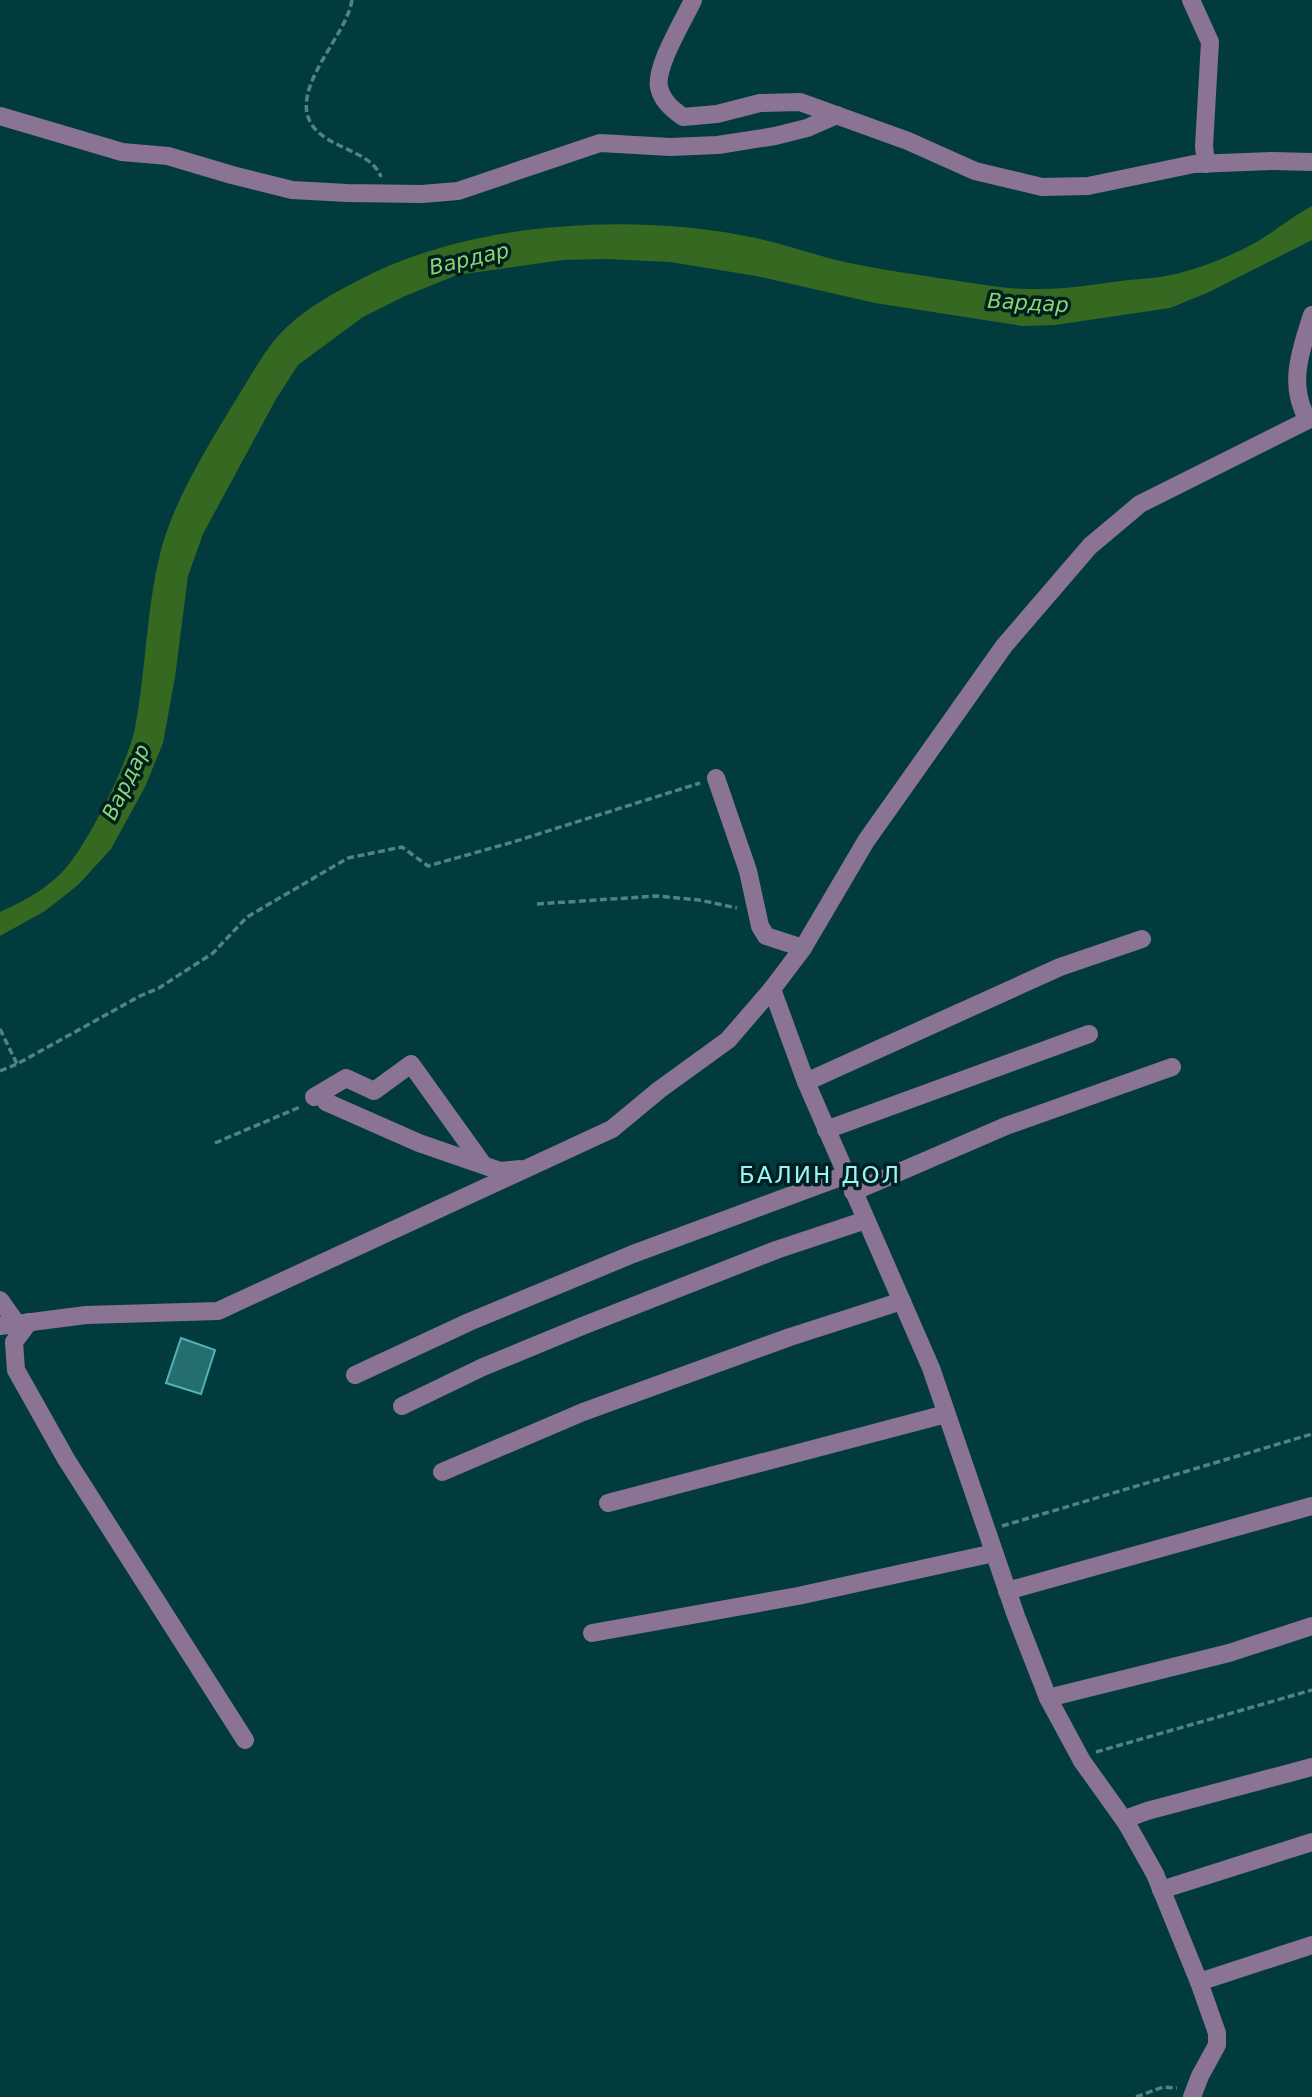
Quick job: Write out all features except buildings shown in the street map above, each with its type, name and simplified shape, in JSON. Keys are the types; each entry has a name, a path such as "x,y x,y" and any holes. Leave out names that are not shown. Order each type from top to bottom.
{"street":[{"path":"693,0 662,65 659,86 668,106 683,117 717,114 760,103 800,102 908,141 975,171 1042,187 1088,186 1206,164 1312,162"},
{"path":"1191,0 1210,42 1204,146 1206,164"},
{"path":"0,117 122,152 168,156 292,190 422,194 458,191 600,143 670,147 718,145 807,128 837,115"},
{"path":"15,1324 86,1315 218,1311 612,1129 659,1090 728,1040 803,948 866,841 1004,646 1090,546 1140,504 1310,422 1298,399 1297,371 1312,315"},
{"path":"716,778 748,871 756,911 766,936 803,948"},
{"path":"806,1082 1060,967 1142,939"},
{"path":"772,989 806,1082 931,1368 1007,1591 1048,1698 1082,1761 1127,1824 1161,1890 1199,1982 1217,2033 1217,2045 1193,2094"},
{"path":"826,1129 1089,1034"},
{"path":"482,1164 411,1064 374,1091 346,1078 320,1100 419,1143 500,1171 530,1168"},
{"path":"853,1192 1006,1126 1172,1066"},
{"path":"355,1375 469,1322 633,1254 846,1175"},
{"path":"402,1406 433,1389 580,1327 776,1250 866,1220"},
{"path":"0,1300 15,1324 13,1342 16,1370 66,1459 245,1740"},
{"path":"442,1472 583,1412 902,1301"},
{"path":"608,1503 946,1414"},
{"path":"1007,1591 1312,1506"},
{"path":"592,1633 798,1597 994,1553"},
{"path":"1048,1698 1229,1653 1312,1626"},
{"path":"1127,1824 1129,1818 1147,1811 1312,1767"},
{"path":"1161,1890 1312,1842"},
{"path":"1199,1982 1312,1945"}],"path":[{"path":"352,0 345,21 328,48 307,95 307,115 314,129 321,135 378,170 381,177 381,194"},
{"path":"0,1071 159,988 213,953 247,917 348,858 402,847 428,866 716,778"},
{"path":"537,904 657,896 699,900 756,911"},
{"path":"0,1029 17,1064"},
{"path":"215,1143 320,1100"},
{"path":"986,1531 1312,1434"},
{"path":"1082,1761 1107,1747 1312,1690"},
{"path":"1136,2097 1163,2087 1193,2094"}],"water":[{"name":"Вардар","path":"1312,206 1312,240 1207,293 1170,308 1055,325 1022,326 875,303 756,276 670,262 606,259 563,260 457,275 363,317 298,365 276,399 203,534 188,576 163,743 145,787 111,849 78,885 45,911 0,936 0,912 43,888 65,869 96,822 116,781 135,728 160,554 173,514 193,473 273,342 296,319 332,294 405,260 452,244 555,227 607,224 709,230 756,238 860,265 988,286 1021,289 1068,288 1160,277 1203,266 1253,244"}],"district":[{"name":"БАЛИН ДОЛ","path":"820,1175"}]}
